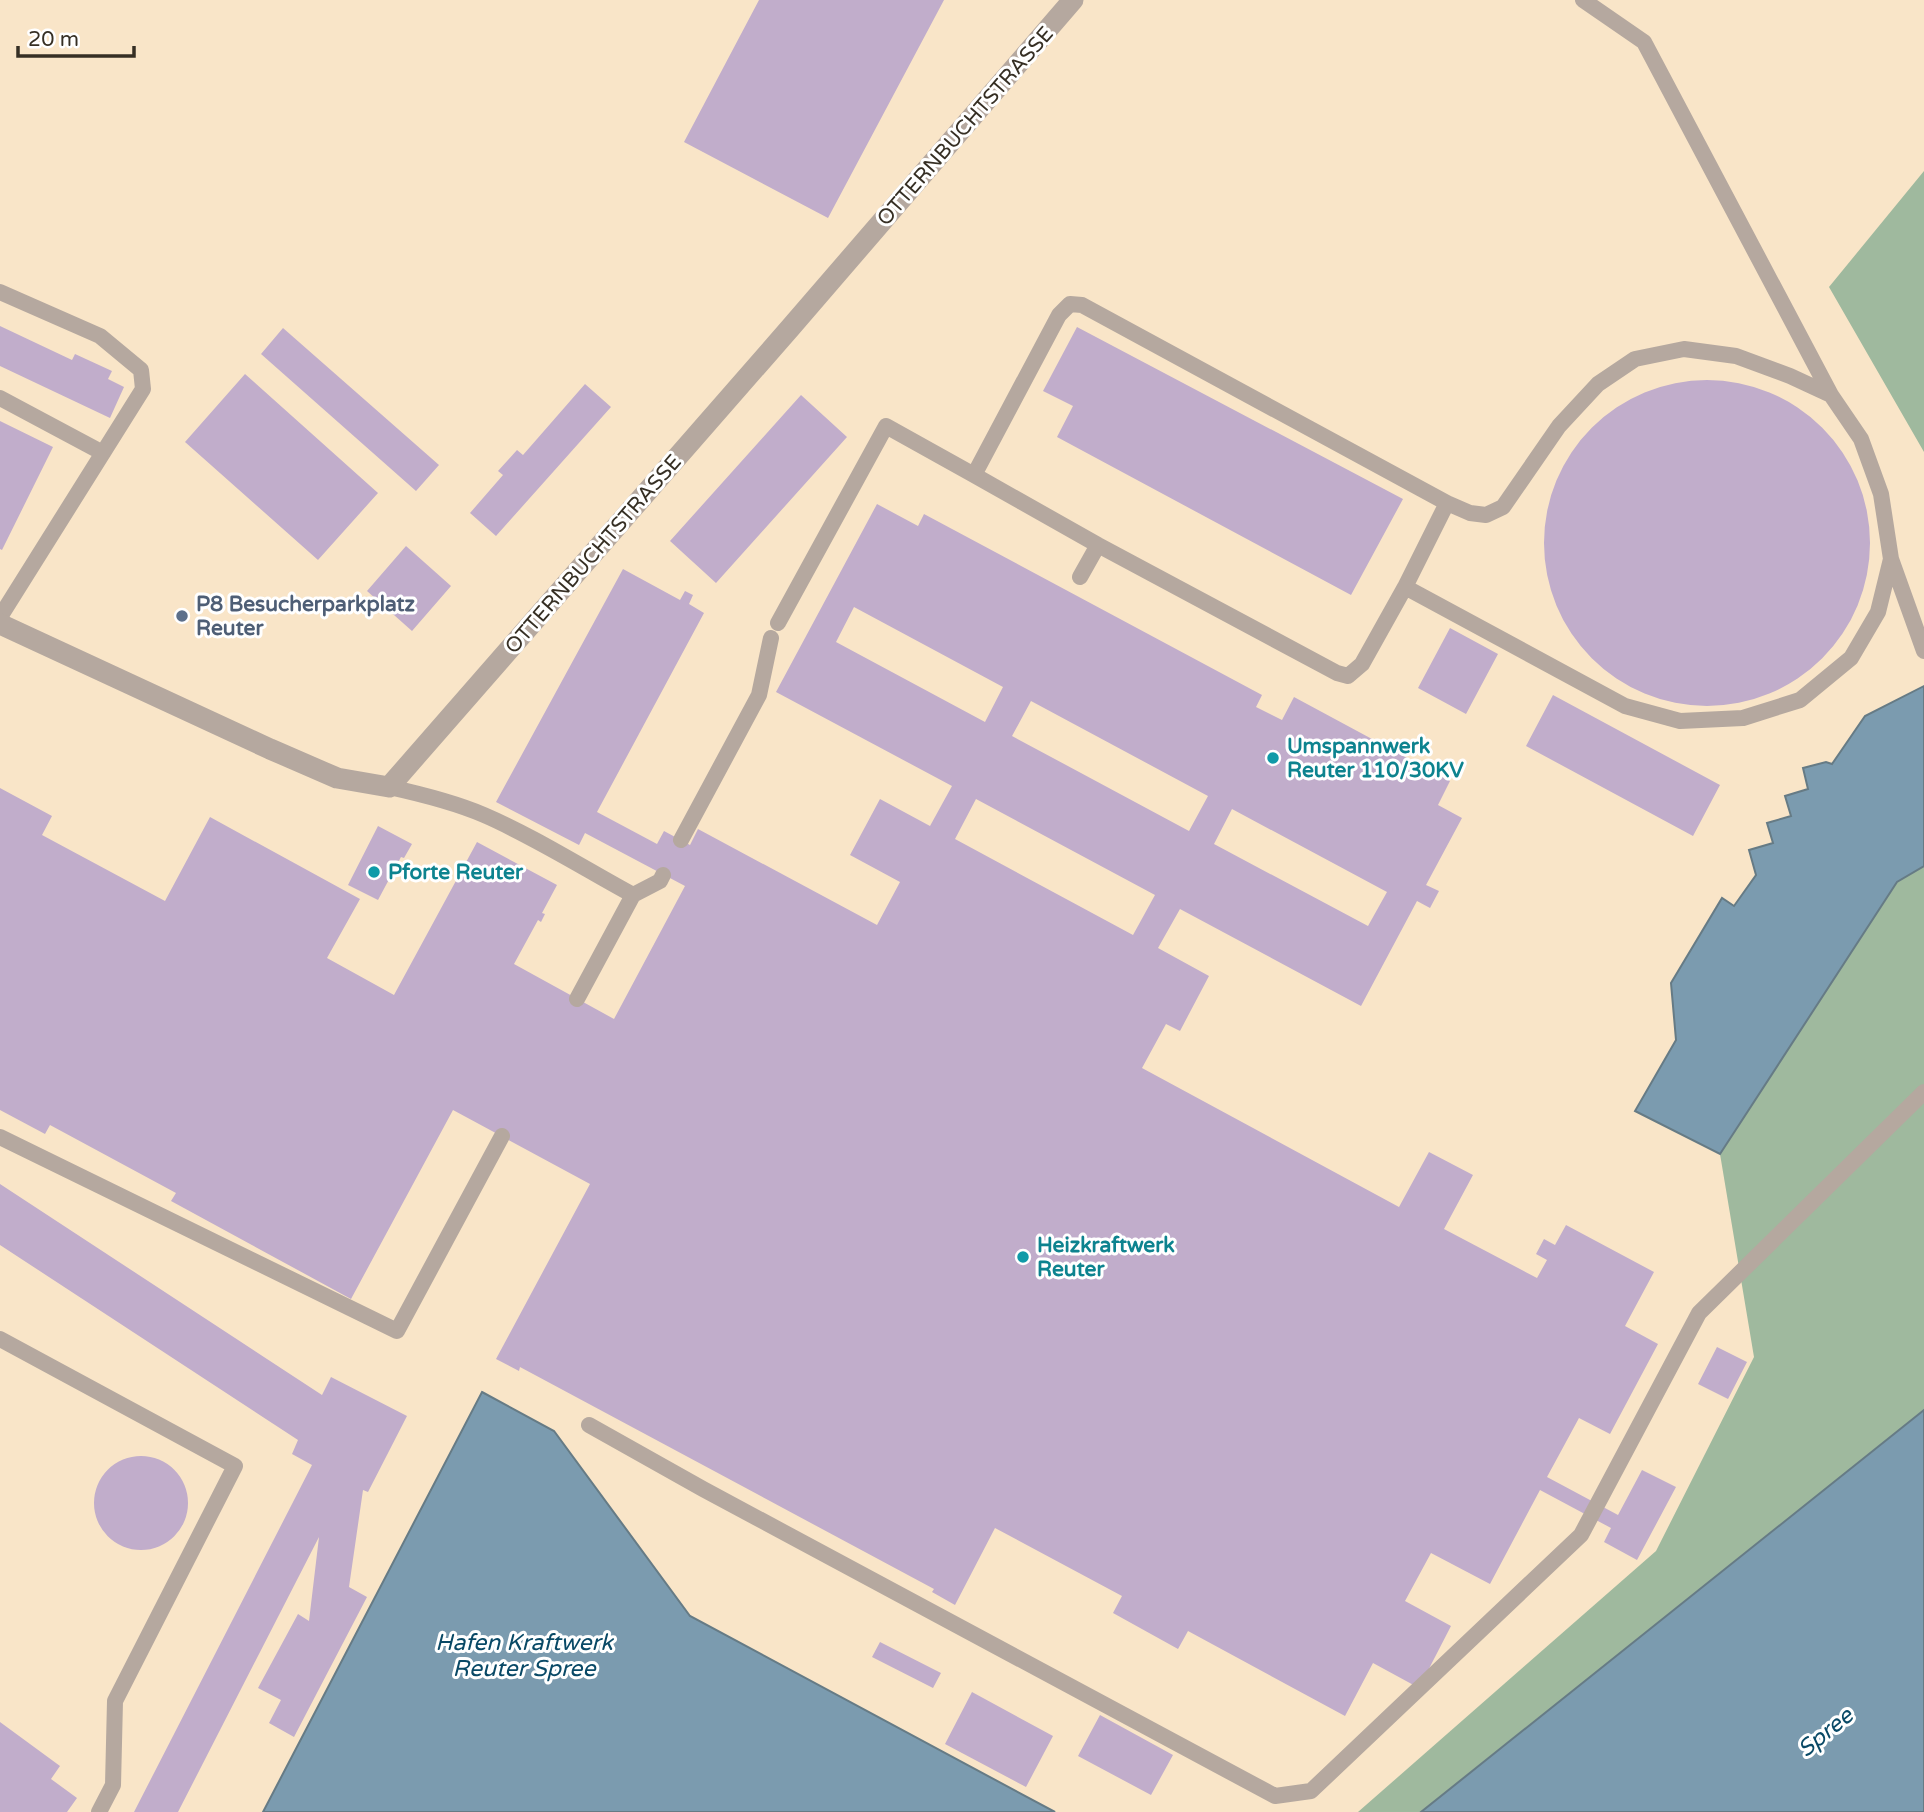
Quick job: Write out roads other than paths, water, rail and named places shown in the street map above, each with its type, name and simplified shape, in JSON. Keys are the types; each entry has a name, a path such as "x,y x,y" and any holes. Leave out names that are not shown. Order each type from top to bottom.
{"street":[{"name":"OTTERNBUCHTSTRASSE","path":"389,787 1073,0"},
{"path":"0,624 337,778 389,787"}],"lane":[{"path":"1583,0 1644,42 1831,395 1861,439 1881,494 1891,559 1924,651"},
{"path":"0,292 100,336 141,370 143,389 0,617"},
{"path":"974,474 1059,315 1070,304 1082,305 1447,503 1470,513 1486,515 1503,507 1559,426 1598,384 1635,359 1684,349 1736,356 1831,395"},
{"path":"0,398 103,453"},
{"path":"778,623 886,426 1098,545 1337,673 1348,676 1362,664 1447,503"},
{"path":"1080,577 1098,545"},
{"path":"1405,587 1625,706 1680,721 1730,719 1743,718 1800,701 1851,658 1878,612 1891,559"},
{"path":"681,840 759,695 771,638"},
{"path":"389,787 484,815 633,895"},
{"path":"576,999 633,895 660,881 663,875"},
{"path":"589,1425 1275,1796 1311,1791 1581,1535 1699,1313 1924,1092"},
{"path":"0,1137 397,1331 502,1136"},
{"path":"0,1339 235,1466 115,1701 113,1785 99,1812"}],"water":[{"path":"1924,686 1924,866 1897,882 1720,1154 1635,1111 1676,1040 1671,983 1722,898 1734,906 1756,875 1749,850 1773,843 1767,823 1791,816 1785,796 1808,789 1803,768 1826,762 1832,764 1865,716"},
{"name":"Hafen Kraftwerk Reuter Spree","path":"482,1392 554,1431 690,1616 1055,1812 263,1812"},
{"name":"Spree","path":"1924,1410 1924,1812 1421,1812"}],"place":[{"name":"P8 Besucherparkplatz Reuter","path":"182,616"},
{"name":"Umspannwerk Reuter 110/30KV","path":"1273,758"},
{"name":"Pforte Reuter","path":"374,872"},
{"name":"Heizkraftwerk Reuter","path":"1023,1257"}]}
